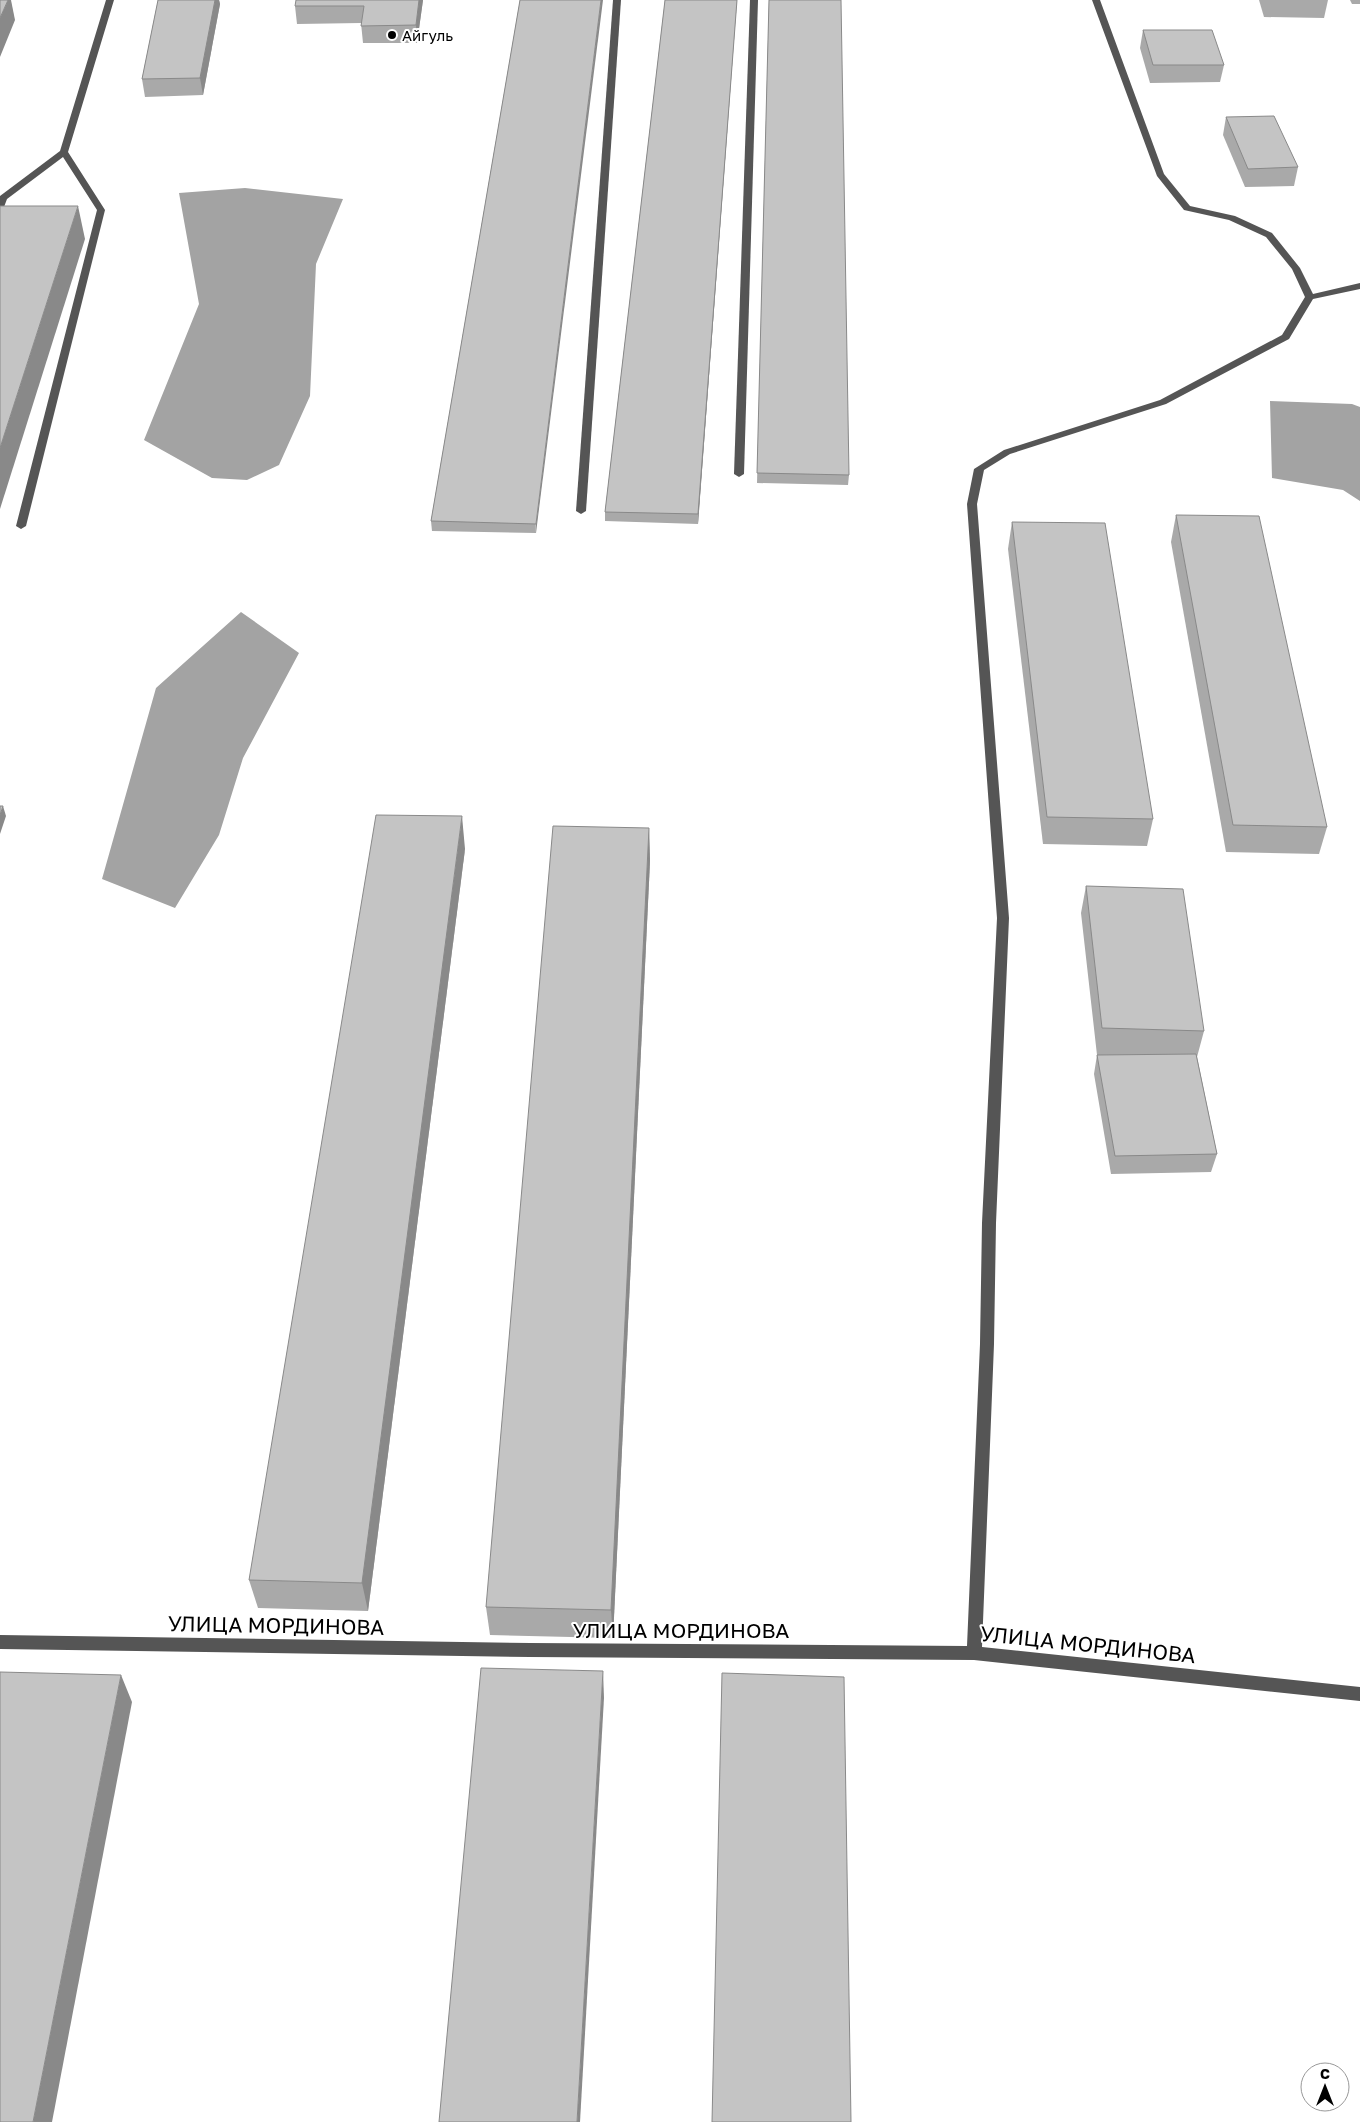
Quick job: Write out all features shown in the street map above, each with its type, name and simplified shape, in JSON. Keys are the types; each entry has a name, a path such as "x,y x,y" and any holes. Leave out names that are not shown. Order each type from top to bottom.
{"street":[{"path":"0,207 3,198 64,152 110,0"},
{"path":"581,511 617,0"},
{"path":"739,474 754,0"},
{"path":"1096,0 1160,174 1188,208 1232,218 1269,235 1296,268 1310,297"},
{"path":"21,526 100,210 64,152"},
{"path":"974,1653 1002,918 972,504 980,469 1007,452 1163,402 1286,337 1310,297 1360,286"},
{"name":"УЛИЦА МОРДИНОВА","path":"0,1642 540,1650 974,1653 1360,1694"}],"shaded area":[{"path":"245,188 343,199 316,264 310,396 279,465 247,480 212,478 144,440 199,304 179,193"},
{"path":"1270,401 1352,404 1360,407 1360,501 1343,490 1272,478"},
{"path":"241,612 299,653 243,758 219,835 175,908 102,879 156,688"}],"building":[{"path":"0,0 8,0 0,18"},
{"path":"158,0 215,0 200,78 142,79"},
{"path":"296,0 419,0 416,25 361,26 364,6 295,6"},
{"path":"520,0 601,0 536,524 431,521"},
{"path":"665,0 737,0 698,514 605,512"},
{"path":"769,0 841,0 849,475 757,473"},
{"path":"1143,30 1212,30 1224,65 1153,65"},
{"path":"1274,116 1298,167 1248,169 1226,117"},
{"path":"0,206 78,206 0,448"},
{"path":"1176,515 1259,516 1327,827 1233,825"},
{"path":"1012,522 1105,523 1153,819 1047,817"},
{"path":"376,815 462,816 362,1583 249,1580"},
{"path":"553,826 649,828 611,1610 486,1607"},
{"path":"1086,886 1183,889 1204,1031 1102,1028"},
{"path":"1196,1054 1217,1154 1115,1156 1097,1055"},
{"path":"481,1668 603,1671 577,2122 439,2122"},
{"path":"0,1672 121,1675 33,2122 0,2122"},
{"path":"722,1673 844,1677 851,2122 712,2122"}],"place":[{"name":"Айгуль","path":"392,35"}]}
